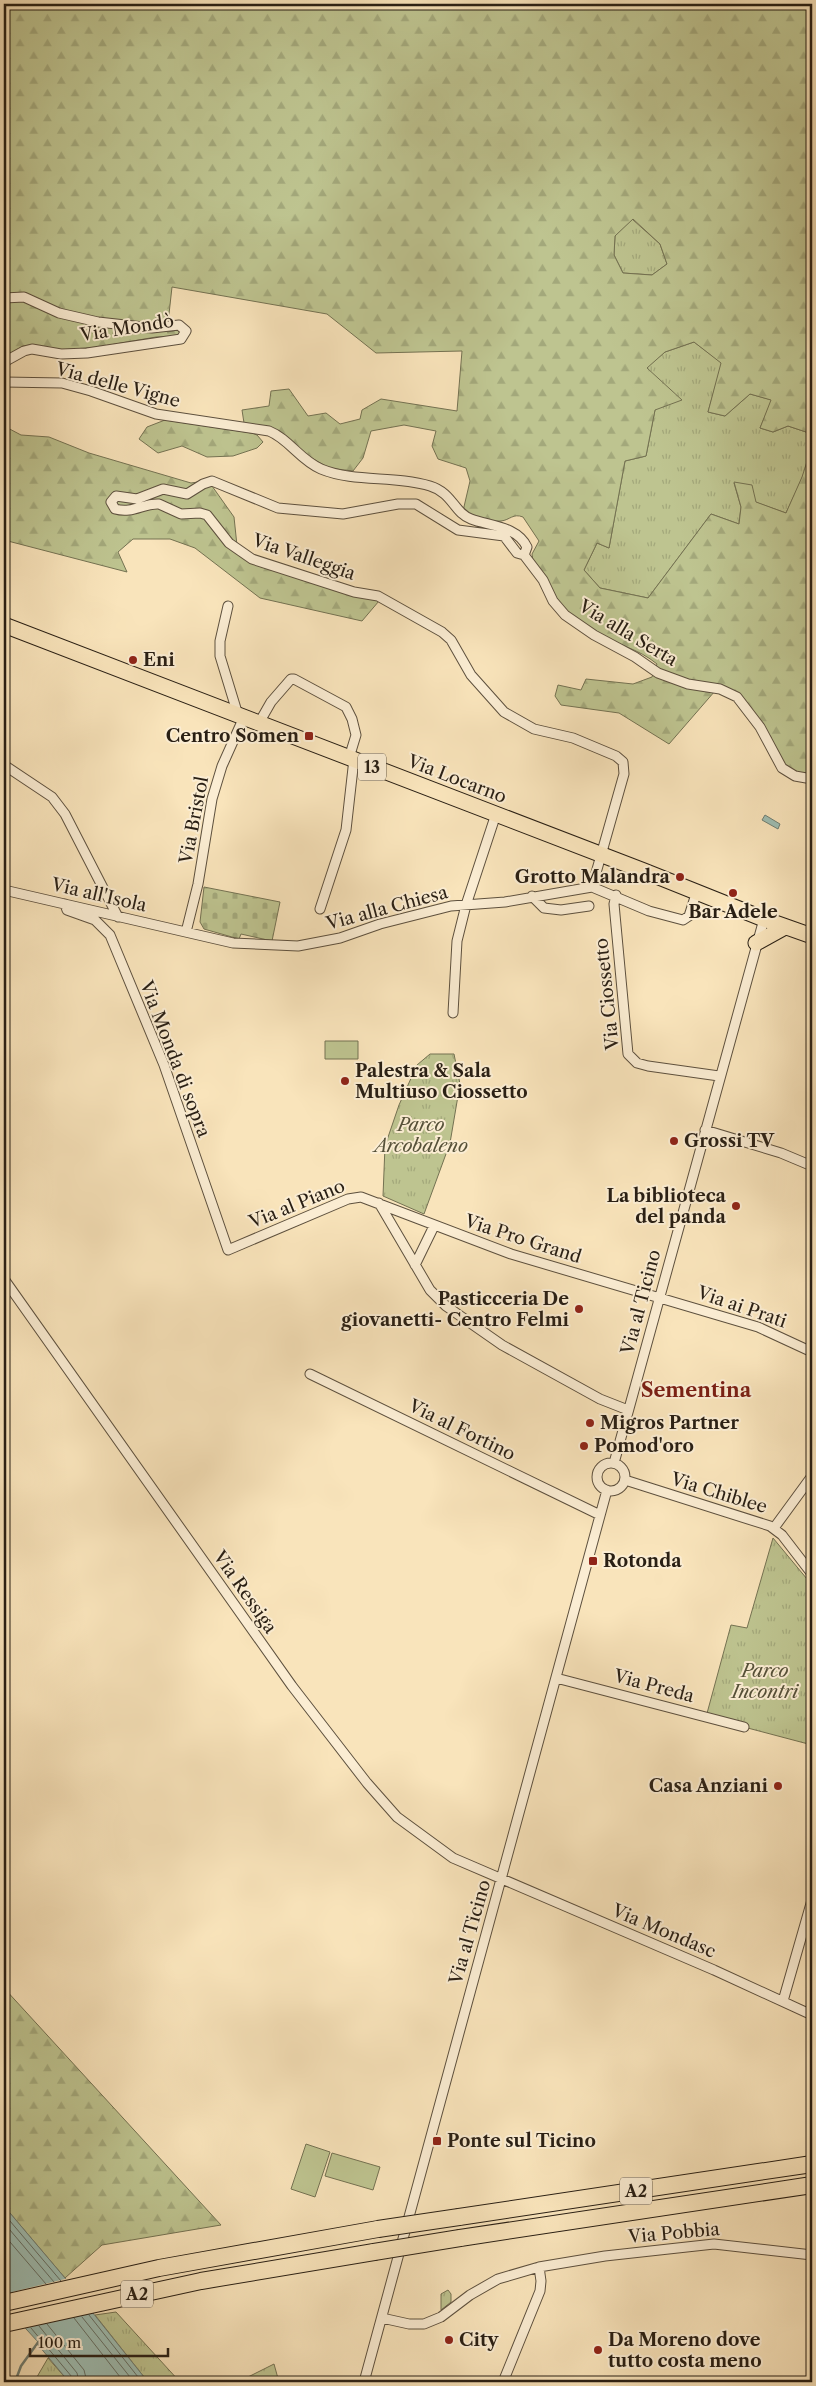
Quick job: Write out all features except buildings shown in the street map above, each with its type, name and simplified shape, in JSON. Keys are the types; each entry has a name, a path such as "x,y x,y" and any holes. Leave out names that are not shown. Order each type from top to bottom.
{"highway":[{"name":"A2","path":"4,2303 116,2277 256,2250 458,2217 812,2164"},
{"name":"A2","path":"4,2324 106,2301 272,2268 812,2185"},
{"name":"A2","path":"699,2203 812,2194"}],"main road":[{"name":"Via Locarno","path":"4,625 812,936"},
{"path":"756,943 785,927"}],"street":[{"name":"Via Mondò","path":"4,298 24,297 59,313 98,322 152,328 179,325 186,331 181,339 94,352 61,354 32,349 24,351 4,362"},
{"name":"Via delle Vigne","path":"4,382 62,383 156,414 269,431 320,468 341,475 398,480 436,488 450,497 465,516 494,525"},
{"name":"Via Valleggia","path":"524,555 517,553 504,536 458,530 421,507 409,503 343,514 278,508 212,482 203,484 187,494 163,489 137,498 116,496 111,502 115,508 121,510 137,510 159,504 181,514 203,514 210,518 229,543 252,559 354,592 378,596 448,637 471,675 499,708 509,716 534,729 573,738 619,758 624,765 624,774 600,854"},
{"name":"Via alla Serta","path":"494,525 510,530 520,537 527,547 524,555 543,580 553,601 566,615 594,635 636,657 658,673 688,684 720,688 737,697 760,727 782,768 795,776 812,779"},
{"path":"228,606 220,641 220,656 241,716"},
{"path":"259,723 271,702 291,679 294,679 343,705 348,711 356,735 351,758 348,824 320,910"},
{"name":"Via Bristol","path":"186,932 198,884 212,799 241,716"},
{"path":"4,765 52,797 65,814 118,917"},
{"path":"453,1014 455,950 466,905 496,814"},
{"path":"600,854 592,887 649,911 685,920 689,916 697,891"},
{"name":"Via alla Chiesa","path":"186,932 241,944 298,946 340,938 399,919 466,905 505,902 592,887"},
{"name":"Via all'Isola","path":"4,890 186,932"},
{"path":"532,896 544,908 561,910 589,906"},
{"name":"Via Ciossetto","path":"616,896 614,904 628,1054 637,1063 648,1066 719,1076"},
{"name":"Via Monda di sopra","path":"65,904 67,910 95,920 110,935 164,1065 228,1250"},
{"name":"Via al Ticino","path":"614,1463 719,1076 764,919"},
{"path":"705,1130 812,1166"},
{"name":"Via al Piano","path":"228,1250 353,1197 365,1198 379,1203"},
{"path":"379,1203 415,1265 440,1301 502,1345 600,1399 628,1410"},
{"name":"Via Pro Grand","path":"379,1203 434,1226 534,1261 659,1297"},
{"path":"415,1265 434,1226"},
{"name":"Via Ressiga","path":"4,1279 292,1686 385,1804 410,1828 445,1854 502,1878"},
{"name":"Via ai Prati","path":"659,1297 758,1327 812,1352"},
{"name":"Via al Fortino","path":"310,1374 600,1515"},
{"path":"614,1463 623,1469 625,1480 618,1489 607,1490 598,1482 597,1474 605,1464 614,1463"},
{"path":"774,1528 812,1476"},
{"name":"Via Chiblee","path":"625,1480 774,1528 812,1574"},
{"name":"Via al Ticino","path":"364,2382 607,1490"},
{"name":"Via Preda","path":"556,1678 744,1727"},
{"name":"Via Mondasc","path":"502,1878 812,2015"},
{"path":"783,2001 812,1900"},
{"name":"Via Pobbia","path":"382,2318 418,2325 430,2323 488,2284 510,2275 539,2267 699,2244 731,2244 812,2255"},
{"path":"503,2382 540,2291 542,2281 539,2267"}],"green space":[{"path":"4,4 812,4 812,434 788,426 773,432 760,428 771,400 750,394 725,416 708,412 721,363 694,342 665,352 647,368 682,400 655,410 646,456 625,461 609,548 597,543 584,570 600,588 648,598 711,514 739,524 741,507 734,482 752,485 756,502 786,513 802,477 812,446 812,776 786,768 777,755 771,737 739,695 715,691 669,744 619,713 561,705 555,696 558,685 581,690 586,679 633,684 652,677 657,664 635,650 595,633 566,610 533,561 532,554 539,541 523,517 514,516 501,521 492,521 463,511 470,481 466,468 438,459 432,446 436,431 404,425 371,431 363,458 353,471 329,468 305,454 279,431 244,423 242,410 269,406 271,391 289,389 308,416 326,413 340,424 360,419 362,410 381,399 457,411 462,351 376,353 327,314 172,287 167,332 178,330 181,334 179,336 156,337 98,347 61,350 31,345 23,346 4,357","holes":["633,219 660,244 667,264 652,275 623,273 614,255 615,236"]},
{"path":"632,219 660,244 667,264 652,275 623,273 614,255 615,236"},
{"path":"694,342 722,363 708,412 725,416 750,394 772,400 760,428 773,432 788,426 812,434 807,465 786,513 755,502 734,483 741,507 739,524 711,514 648,598 600,588 584,570 597,543 609,548 625,461 646,456 655,410 647,367 665,352"},
{"path":"165,420 252,433 257,435 263,442 257,448 233,456 207,457 182,446 158,453 139,439 147,427"},
{"path":"4,426 21,435 49,437 89,453 191,483 205,481 212,486 234,517 238,555 250,562 379,601 362,621 260,598 195,548 170,539 133,539 118,552 127,572 4,540"},
{"path":"204,887 280,902 272,941 241,934 239,939 204,929 200,922"},
{"path":"325,1041 358,1041 358,1059 325,1059"},
{"name":"Parco Arcobaleno","path":"430,1054 454,1054 460,1084 450,1143 424,1214 383,1196 385,1146 399,1105 417,1065"},
{"name":"Parco Incontri","path":"773,1538 812,1585 812,1745 706,1717 731,1625 747,1628"},
{"path":"4,1988 221,2225 102,2245 65,2278 4,2206"},
{"path":"306,2144 330,2152 315,2197 291,2189"},
{"path":"332,2153 380,2167 373,2190 325,2176"},
{"path":"448,2290 451,2294 451,2302 441,2310 441,2294"},
{"path":"116,2312 180,2382 148,2382 95,2315"},
{"path":"48,2358 69,2382 34,2382"},
{"path":"274,2364 279,2382 238,2382"}],"water":[{"path":"765,815 780,824 778,829 762,820"},
{"path":"4,2206 65,2278 148,2382 69,2382 39,2346 38,2342 4,2305"}],"pier":[{"path":"69,2278 96,2312 22,2329 4,2308 4,2294"}],"waterway":[{"path":"15,2382 21,2366 39,2341"}],"place":[{"name":"Eni","path":"133,660"},
{"name":"Centro Somen","path":"309,736"},
{"name":"Grotto Malandra","path":"680,877"},
{"name":"Bar Adele","path":"733,893"},
{"name":"Palestra & Sala Multiuso Ciossetto","path":"345,1081"},
{"name":"Grossi TV","path":"674,1141"},
{"name":"La biblioteca del panda","path":"736,1206"},
{"name":"Pasticceria De giovanetti- Centro Felmi","path":"579,1309"},
{"name":"Migros Partner","path":"590,1423"},
{"name":"Pomod'oro","path":"584,1446"},
{"name":"Rotonda","path":"593,1561"},
{"name":"Casa Anziani","path":"778,1786"},
{"name":"Ponte sul Ticino","path":"437,2141"},
{"name":"City","path":"449,2340"},
{"name":"Da Moreno dove tutto costa meno","path":"598,2350"}],"district":[{"name":"Sementina","path":"696,1390"}]}
